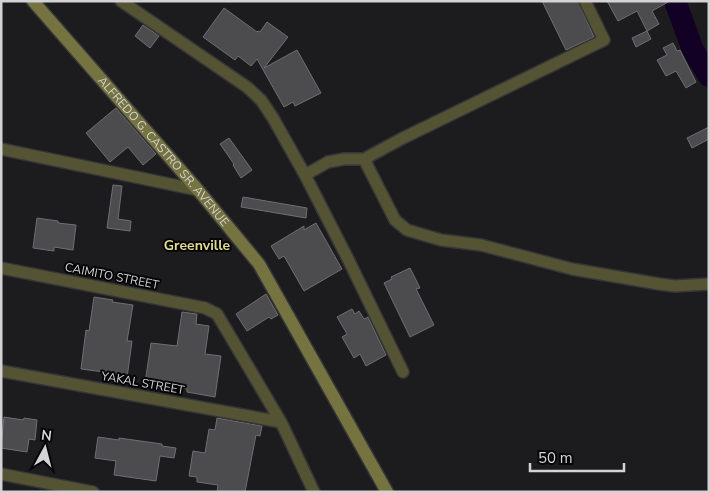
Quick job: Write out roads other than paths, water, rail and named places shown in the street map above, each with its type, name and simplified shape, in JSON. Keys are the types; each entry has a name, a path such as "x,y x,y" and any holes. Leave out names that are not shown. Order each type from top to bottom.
{"street":[{"name":"ALFREDO G. CASTRO SR. AVENUE","path":"33,1 260,264 387,492"},
{"path":"121,1 247,88 261,100 304,174 404,372"},
{"path":"304,174 328,162 344,159 364,159 604,40 585,1"},
{"path":"1,149 198,190"},
{"path":"364,159 395,220 407,230 442,240 481,245 572,269 675,286 709,284"},
{"name":"CAIMITO STREET","path":"1,268 206,308 217,314 281,422"},
{"name":"YAKAL STREET","path":"1,370 281,422"},
{"path":"281,422 314,492"},
{"path":"1,474 93,492"}],"waterway":[{"path":"675,1 693,50 709,76"}],"district":[{"name":"Greenville","path":"197,245"}]}
